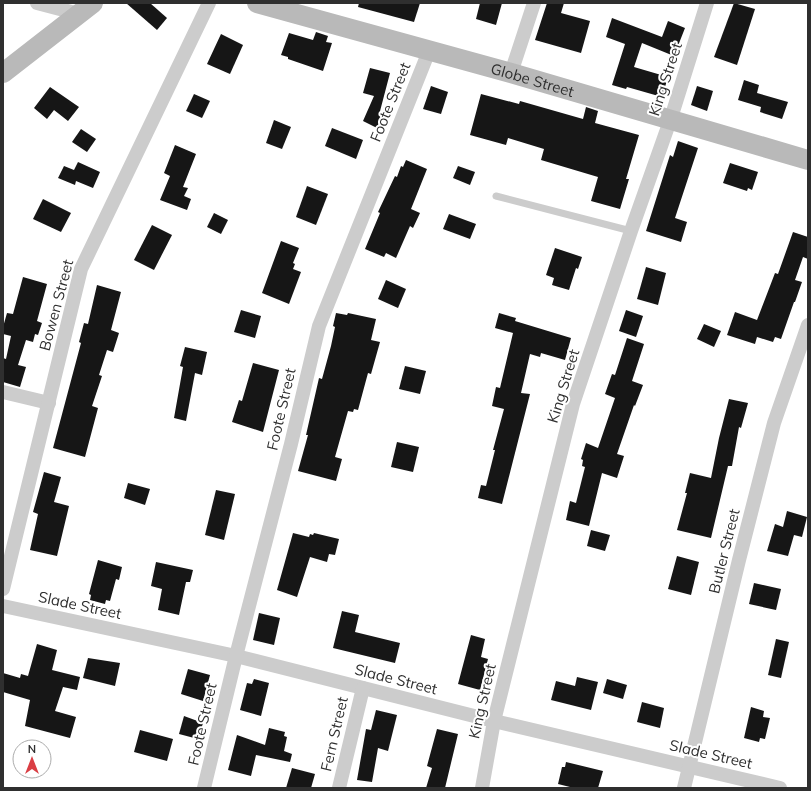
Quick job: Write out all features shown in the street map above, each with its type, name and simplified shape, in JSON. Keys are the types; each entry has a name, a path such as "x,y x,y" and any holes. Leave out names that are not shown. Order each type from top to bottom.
{"main road":[{"name":"Globe Street","path":"257,3 671,118 808,160"},
{"path":"3,73 86,8"}],"street":[{"path":"37,3 86,8"},
{"name":"Bowen Street","path":"3,589 81,269 209,3"},
{"path":"511,73 534,3"},
{"name":"King Street","path":"482,788 494,721 573,404 630,231 671,118 707,3"},
{"name":"Foote Street","path":"204,788 236,656 291,444 319,326 429,51"},
{"name":"Butler Street","path":"684,788 738,560 774,423 808,325"},
{"path":"3,392 49,403"},
{"name":"Slade Street","path":"3,606 236,656 494,721 780,788"},
{"name":"Fern Street","path":"339,788 363,688"}],"lane":[{"path":"496,196 630,231"}],"building":[{"path":"126,3 150,3 167,18 157,30"},
{"path":"359,3 420,3 414,22 358,7"},
{"path":"480,3 502,3 496,25 476,19"},
{"path":"547,3 564,3 561,13 590,21 581,53 535,40"},
{"path":"734,3 755,9 737,65 714,57"},
{"path":"612,18 662,37 668,21 685,28 674,56 642,43 634,67 668,77 662,97 627,87 626,89 612,85 625,44 606,37"},
{"path":"316,32 328,36 326,42 332,43 323,71 288,59 288,57 281,55 289,33 313,40"},
{"path":"221,34 243,45 230,74 207,64"},
{"path":"370,68 390,73 379,115 382,116 377,128 363,121 374,96 363,93"},
{"path":"744,80 759,85 757,93 788,102 782,119 760,112 761,107 738,100"},
{"path":"431,86 448,92 441,114 423,109"},
{"path":"697,86 713,91 707,111 691,105"},
{"path":"50,87 79,107 68,121 54,110 47,119 34,108"},
{"path":"194,94 210,101 202,118 186,111"},
{"path":"481,94 519,104 520,101 583,119 586,107 598,111 595,123 639,135 626,179 629,179 620,209 591,201 598,177 541,160 544,149 508,138 506,145 470,135"},
{"path":"274,120 291,127 282,149 266,143"},
{"path":"332,128 363,140 356,159 325,146"},
{"path":"81,129 96,139 87,152 72,142"},
{"path":"678,141 698,148 675,218 687,222 681,242 646,231 670,155 673,157"},
{"path":"175,145 196,154 183,187 188,188 184,196 191,199 187,210 160,200 170,176 164,173"},
{"path":"406,160 427,169 411,209 420,213 413,228 410,226 396,258 386,253 384,257 365,249 380,213 378,212 395,176 397,177 401,166 403,167"},
{"path":"78,162 100,172 93,188 76,181 75,185 58,178 64,166 74,170"},
{"path":"730,163 758,172 752,190 748,188 747,191 723,183"},
{"path":"458,166 475,172 470,185 453,178"},
{"path":"307,186 328,194 316,225 296,217"},
{"path":"43,199 71,213 61,232 33,219"},
{"path":"214,213 228,220 221,234 207,227"},
{"path":"449,214 476,224 470,239 443,229"},
{"path":"152,225 172,235 154,270 134,260"},
{"path":"793,232 808,237 808,259 803,257 795,280 802,282 781,339 775,337 773,342 757,337 755,344 727,335 735,312 757,320 775,273 778,274"},
{"path":"281,241 299,248 293,263 295,264 293,269 301,272 289,304 262,293"},
{"path":"555,248 582,257 578,269 576,268 569,290 552,285 554,278 546,275"},
{"path":"646,267 666,273 658,305 637,299"},
{"path":"23,277 47,284 37,321 42,323 38,335 35,334 33,342 26,340 18,365 26,367 20,387 3,382 3,358 6,359 11,336 3,334 3,327 7,313 13,314"},
{"path":"386,280 406,289 398,308 378,299"},
{"path":"97,285 121,292 111,330 119,333 113,352 107,350 99,375 102,376 92,406 98,408 85,457 53,448 81,343 79,342 84,323 88,324"},
{"path":"241,310 261,316 255,338 234,332"},
{"path":"626,310 643,316 636,337 619,331"},
{"path":"336,313 347,315 348,313 376,319 371,340 380,342 371,374 368,373 358,410 354,409 353,412 348,411 335,457 342,459 336,481 298,471 308,435 306,435 319,378 322,379 331,346"},
{"path":"499,313 516,318 515,321 571,338 565,360 541,353 540,357 530,354 521,393 530,394 502,504 478,498 481,485 486,486 495,450 493,450 504,409 492,406 496,387 500,388 513,333 495,328"},
{"path":"704,324 721,331 714,347 697,339"},
{"path":"627,338 644,344 632,381 643,385 635,406 634,405 617,454 624,456 617,478 602,473 589,526 566,520 570,501 576,503 585,467 582,466 583,460 581,459 586,443 598,448 615,398 605,394 612,374 615,375"},
{"path":"185,347 207,352 202,375 195,373 186,421 174,418 183,367 180,366"},
{"path":"253,363 279,370 263,432 232,422 239,400 242,401"},
{"path":"405,366 426,371 420,394 399,389"},
{"path":"729,399 748,403 741,428 739,427 732,466 728,466 711,538 677,530 687,493 685,493 690,473 711,478"},
{"path":"397,442 419,447 413,472 391,467"},
{"path":"44,472 61,477 54,502 69,506 57,556 30,550 38,514 33,512"},
{"path":"128,483 150,489 145,505 124,498"},
{"path":"216,490 235,494 224,540 205,535"},
{"path":"787,511 807,517 802,537 794,535 788,556 767,551 775,524 783,527"},
{"path":"591,530 610,535 605,551 587,546"},
{"path":"293,533 309,537 310,534 313,535 314,533 339,539 335,555 329,554 327,562 310,557 297,597 277,590"},
{"path":"677,556 699,562 691,595 668,589"},
{"path":"98,560 122,567 119,580 116,579 110,601 106,600 105,604 90,600 91,595 89,594"},
{"path":"156,562 193,570 190,582 186,582 179,615 158,610 162,589 151,586"},
{"path":"754,583 781,589 776,610 749,604"},
{"path":"342,611 359,615 355,632 400,643 395,663 333,648"},
{"path":"259,613 280,618 274,645 253,640"},
{"path":"471,635 485,639 481,657 488,659 480,690 458,684"},
{"path":"776,639 789,642 781,678 768,675"},
{"path":"37,644 57,650 52,670 80,677 77,690 63,687 55,711 76,717 70,738 25,726 30,700 3,692 3,673 20,678 21,674 28,676"},
{"path":"88,658 120,663 115,686 83,678"},
{"path":"188,669 210,675 203,701 181,694"},
{"path":"577,677 598,682 591,710 551,700 556,681 575,686"},
{"path":"254,679 269,683 261,716 240,710 247,683 252,684"},
{"path":"607,679 627,685 623,699 603,693"},
{"path":"642,702 664,708 660,728 637,722"},
{"path":"751,707 764,711 763,717 770,718 765,739 760,738 759,742 744,738"},
{"path":"376,710 397,715 388,751 378,748 372,782 357,780 366,729 371,730"},
{"path":"184,716 203,723 198,739 179,734"},
{"path":"269,728 285,732 284,736 287,737 284,751 292,754 290,762 256,755 251,776 228,770 237,735 265,745"},
{"path":"437,729 458,734 445,788 426,788 432,768 427,766"},
{"path":"140,730 173,739 167,761 134,752"},
{"path":"566,762 603,771 598,788 574,788 558,784 562,767 565,767"},
{"path":"292,768 315,774 311,788 286,788"}]}
